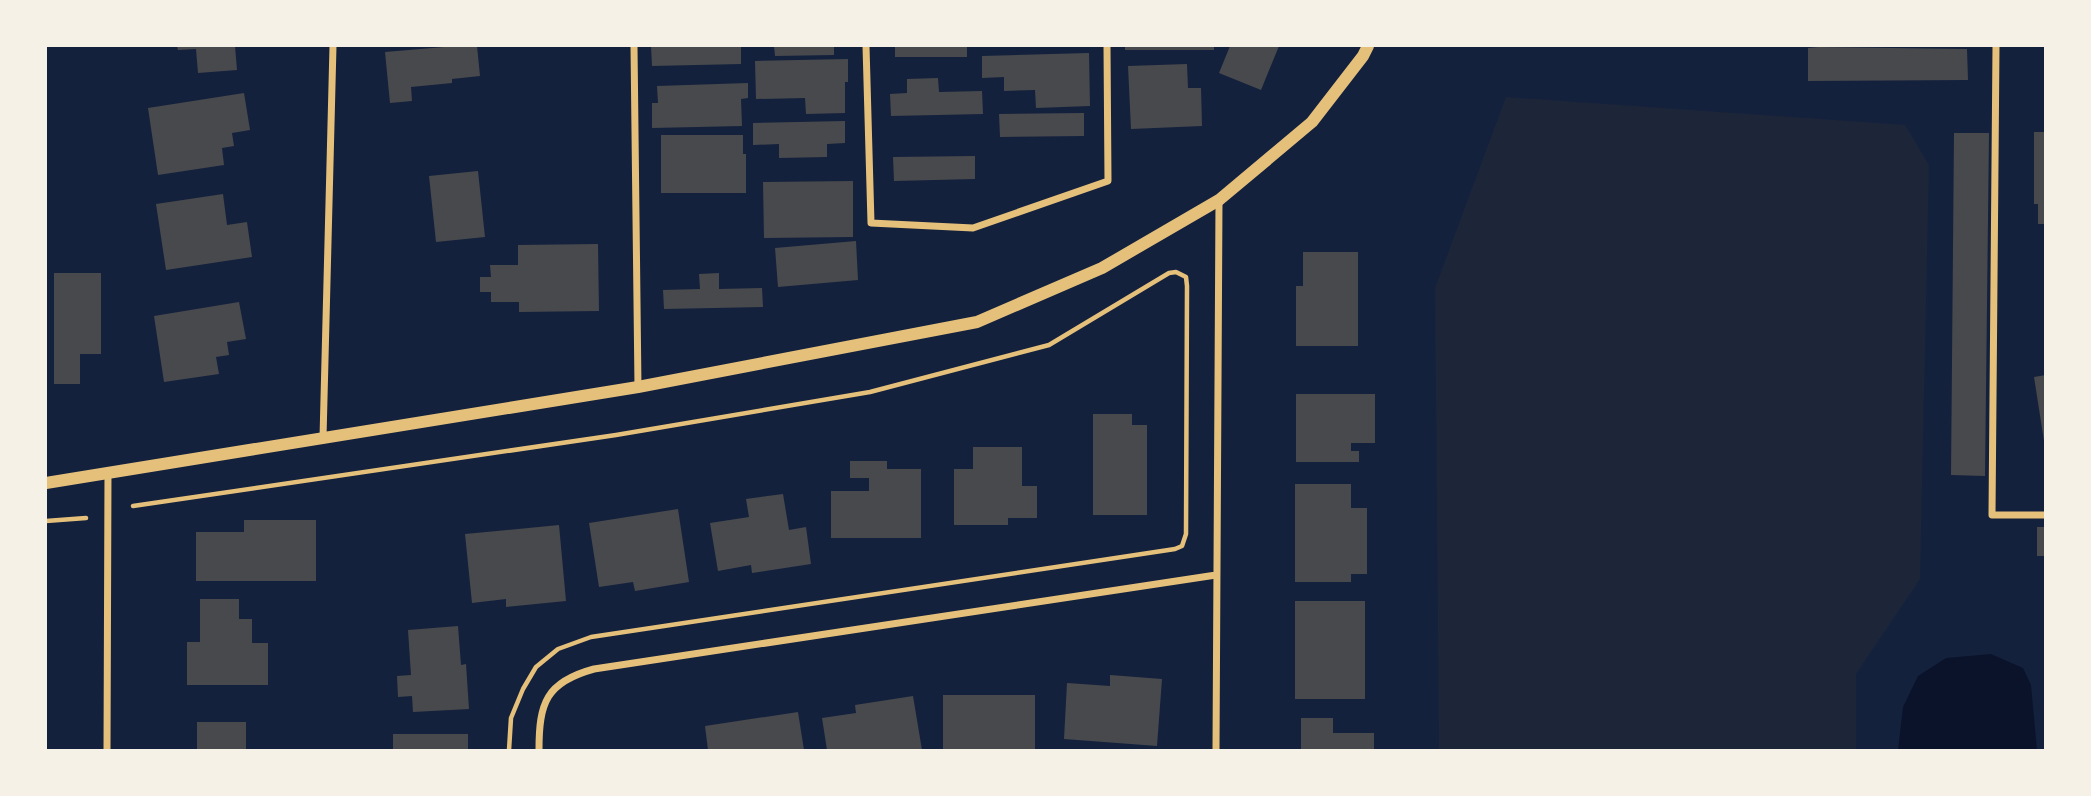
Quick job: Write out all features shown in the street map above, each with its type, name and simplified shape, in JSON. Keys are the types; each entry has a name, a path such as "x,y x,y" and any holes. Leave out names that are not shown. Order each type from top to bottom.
{"street":[{"path":"323,438 333,46"},
{"path":"634,46 638,387"},
{"path":"866,46 871,223 973,228 1108,181 1107,46"},
{"path":"46,483 638,387 977,322 1102,268 1219,200 1312,122 1368,46"},
{"path":"1996,46 1993,515 2046,515"},
{"path":"1216,751 1219,200"},
{"path":"107,751 108,473"},
{"path":"539,751 539,731 544,705 555,687 573,675 584,672 1216,575"}],"path":[{"path":"133,506 616,435 870,392 1049,345 1169,273 1177,272 1185,277 1186,534 1182,546 582,639 558,649 536,667 511,718 509,751"},
{"path":"46,521 86,518"}],"shaded area":[{"path":"1506,97 1905,125 1929,165 1920,579 1856,674 1856,750 1439,750 1435,288"},
{"path":"1991,654 2023,668 2031,685 2037,750 1898,750 1903,707 1918,676 1946,658"}],"building":[{"path":"177,46 235,46 237,70 198,73 196,49 178,50"},
{"path":"477,46 480,76 452,79 452,83 411,87 412,101 390,103 385,52"},
{"path":"651,46 741,46 741,64 652,66"},
{"path":"774,46 834,46 834,55 775,56"},
{"path":"895,46 967,46 967,57 895,57"},
{"path":"1125,46 1214,46 1214,50 1125,50"},
{"path":"1230,46 1279,46 1261,90 1219,73"},
{"path":"1808,48 1967,49 1968,80 1808,81"},
{"path":"1089,53 1090,106 1036,108 1035,90 1004,91 1004,77 982,78 982,56"},
{"path":"848,59 845,113 806,114 805,98 756,99 755,61"},
{"path":"1187,64 1188,88 1201,88 1202,126 1131,129 1128,66"},
{"path":"938,78 939,92 982,91 983,114 891,116 890,94 907,93 907,79"},
{"path":"748,83 748,98 741,99 742,126 652,128 652,103 658,103 657,86"},
{"path":"244,93 250,130 232,133 234,146 222,148 224,165 158,175 148,108"},
{"path":"1084,113 1084,136 1000,137 999,114"},
{"path":"845,121 845,143 827,144 827,157 779,158 779,144 753,145 753,123"},
{"path":"2034,132 2046,132 2046,224 2038,224 2038,204 2034,204"},
{"path":"1954,133 1989,133 1985,476 1951,475"},
{"path":"661,135 743,135 746,193 661,193"},
{"path":"975,156 975,179 894,181 893,157"},
{"path":"478,171 485,237 436,242 429,176"},
{"path":"853,181 853,237 764,238 763,182"},
{"path":"223,194 227,225 247,222 252,257 166,270 156,204"},
{"path":"856,241 858,280 778,287 775,248"},
{"path":"598,244 599,311 519,312 519,302 491,302 491,292 480,292 480,277 491,277 490,265 518,265 518,245"},
{"path":"1303,252 1358,252 1358,346 1296,346 1296,286 1303,286"},
{"path":"54,273 101,273 101,354 80,354 80,384 54,384"},
{"path":"719,273 719,289 762,288 763,307 664,309 663,290 700,289 699,274"},
{"path":"239,302 246,339 227,342 229,355 216,357 219,374 164,382 154,316"},
{"path":"2046,375 2046,441 2044,441 2034,377"},
{"path":"1296,394 1375,394 1375,443 1351,443 1351,451 1359,451 1359,462 1296,462"},
{"path":"1093,414 1132,414 1132,425 1147,425 1147,515 1093,515"},
{"path":"973,447 1022,447 1022,486 1037,486 1037,518 1008,518 1008,525 954,525 954,469 973,469"},
{"path":"850,461 887,461 887,469 921,469 921,538 831,538 831,491 869,491 869,478 850,478"},
{"path":"1295,484 1351,484 1351,508 1367,508 1367,574 1351,574 1351,582 1295,582"},
{"path":"783,494 789,530 806,527 811,564 752,573 751,565 718,571 710,523 749,517 746,499"},
{"path":"678,509 689,582 635,591 633,582 599,587 589,523"},
{"path":"244,520 316,520 316,581 196,581 196,532 244,532"},
{"path":"559,525 566,601 506,607 506,599 472,603 465,534"},
{"path":"2037,527 2046,527 2046,556 2037,556"},
{"path":"200,599 239,599 239,619 252,619 252,643 268,643 268,685 187,685 187,642 200,642"},
{"path":"1295,601 1365,601 1365,699 1295,699"},
{"path":"458,626 461,665 466,664 469,709 413,712 412,696 398,697 397,676 411,675 408,630"},
{"path":"1110,675 1162,679 1157,746 1064,739 1067,683 1110,686"},
{"path":"943,695 1035,695 1035,750 943,749"},
{"path":"913,696 922,750 827,750 822,718 856,713 855,705"},
{"path":"798,712 804,750 708,750 705,726"},
{"path":"1301,718 1333,718 1333,733 1374,733 1374,750 1301,750"},
{"path":"197,722 246,722 246,750 197,750"},
{"path":"393,734 468,734 468,750 393,750"}]}
